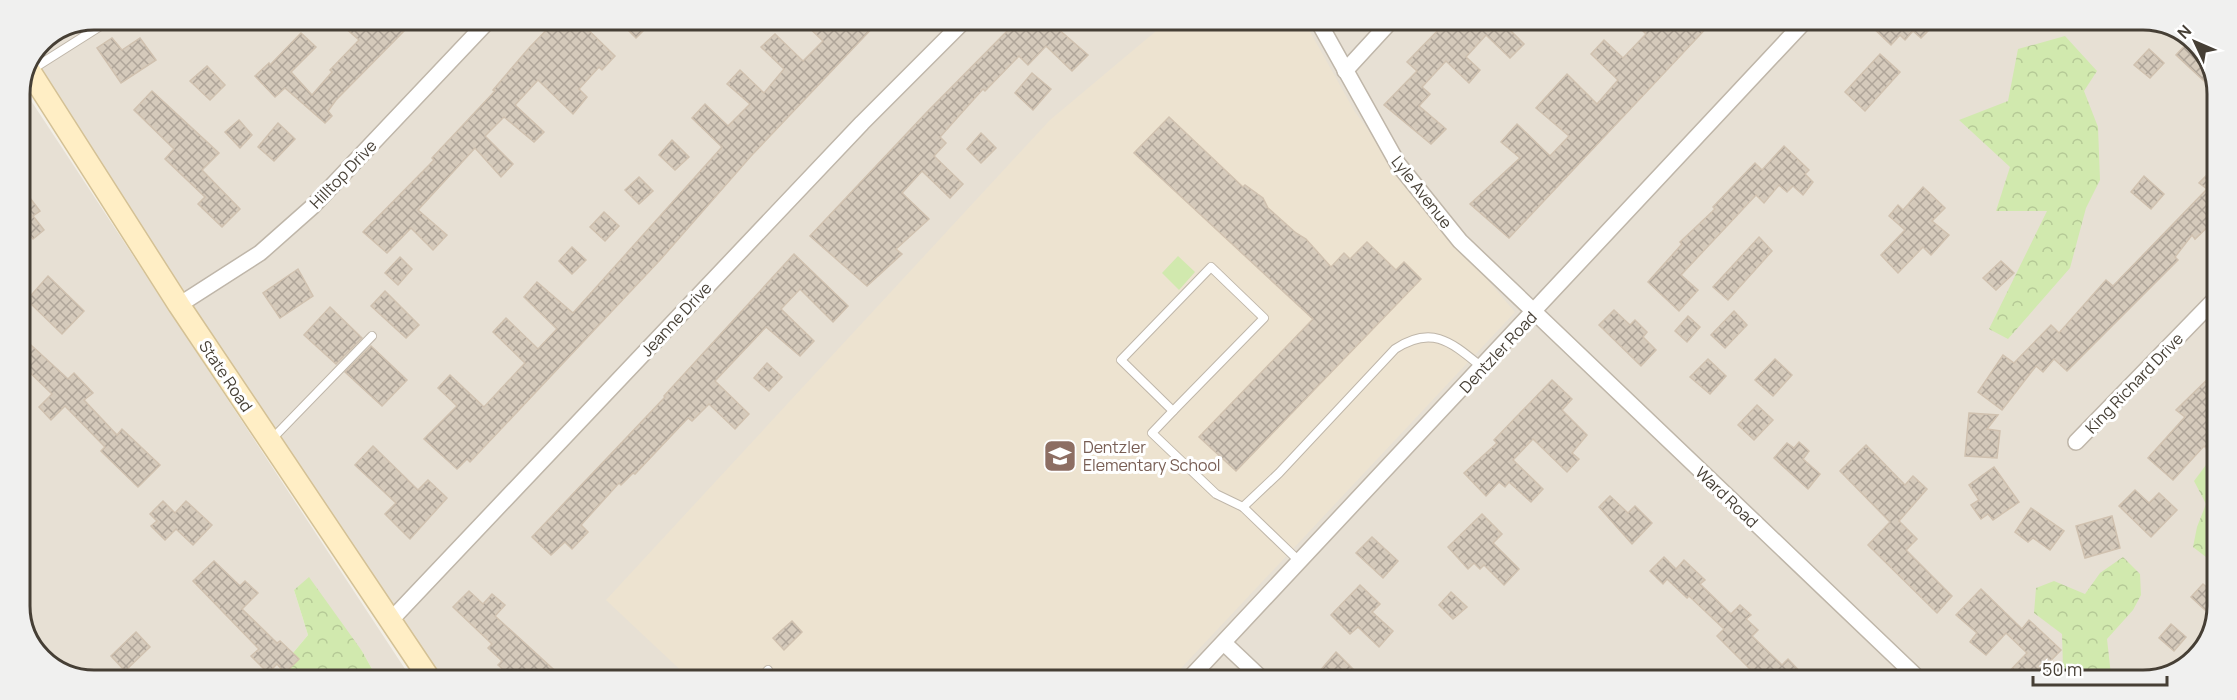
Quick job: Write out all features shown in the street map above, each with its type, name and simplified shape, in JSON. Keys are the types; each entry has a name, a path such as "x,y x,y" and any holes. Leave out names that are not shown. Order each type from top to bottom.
{"main road":[{"name":"State Road","path":"33,75 178,305 424,670"}],"street":[{"name":"Hilltop Drive","path":"178,305 260,253 312,207 480,30"},
{"name":"Jeanne Drive","path":"391,620 862,123 955,30"},
{"name":"Lyle Avenue","path":"1323,30 1398,165 1460,241 1534,313"},
{"path":"1345,71 1383,30"},
{"name":"Dentzler Road","path":"1198,670 1483,368 1797,30"},
{"name":"King Richard Drive","path":"2076,442 2207,307"},
{"name":"Ward Road","path":"1534,313 1909,670"},
{"path":"1224,643 1252,670"}],"lane":[{"path":"37,65 94,30"},
{"path":"1173,411 1120,360 1211,267 1264,318 1152,434 1216,494 1244,507 1300,562"},
{"path":"1244,507 1395,349 1411,339 1430,335 1447,342 1483,368"},
{"path":"270,441 372,336"}],"shaded area":[{"path":"94,30 2143,30 2160,32 2165,34 2165,72 2203,72 2207,90 2207,606 2205,623 2200,634 2182,657 2164,667 2143,670 423,670 33,76 41,58 58,41 82,31"},
{"name":"Dentzler Elementary School","path":"1157,30 1309,30 1355,112 1424,206 1515,312 1179,670 680,670 606,600 1050,120"},
{"path":"30,99 406,670 373,670 362,651 294,590 308,635 279,670 94,670 77,668 58,659 39,638 30,610"}],"green space":[{"path":"2065,36 2097,71 2084,91 2098,127 2100,180 2086,208 2070,268 2008,339 1989,329 2047,211 1996,211 2010,167 1959,120 2008,101 2018,49"},
{"path":"1178,256 1195,272 1179,290 1162,273"},
{"path":"2207,465 2207,558 2193,547 2197,527 2206,504 2194,481"},
{"path":"2123,557 2140,574 2141,595 2133,610 2107,639 2110,670 2064,670 2062,634 2034,613 2036,588 2054,581 2085,594 2100,573"},
{"path":"309,577 362,651 373,670 279,670 308,635 294,590"}],"building":[{"path":"348,30 405,30 336,100 328,111 332,116 325,123 285,88 275,97 255,76 269,63 270,65 301,33 316,47 291,72 312,95 332,72 330,70 359,40"},
{"path":"546,30 588,30 615,56 602,70 599,67 579,89 587,97 573,114 538,80 515,105 544,132 534,142 504,117 485,136 513,164 501,177 475,148 418,210 447,235 433,250 411,228 387,253 363,232 434,160 432,158 495,91 493,90"},
{"path":"628,30 644,30 636,38"},
{"path":"811,30 870,30 751,156 660,260 470,462 467,459 457,469 424,439 457,406 438,388 450,375 484,407 525,363 493,332 506,318 538,349 557,329 524,297 537,282 573,313 722,147 692,118 705,104 728,126 750,104 727,84 740,70 764,93 784,69 761,47 775,34 803,61 823,41"},
{"path":"1008,30 1059,30 1088,55 1072,71 1046,46 1028,65 1019,56 985,91 983,89 940,137 946,143 934,156 963,184 950,198 922,171 902,193 929,219 896,249 902,254 867,286 810,236"},
{"path":"1438,30 1510,30 1524,44 1510,58 1486,35 1466,57 1480,70 1469,83 1446,61 1422,87 1430,94 1419,106 1446,129 1431,144 1384,105 1417,71 1407,62"},
{"path":"1642,30 1704,30 1509,238 1470,204 1520,158 1501,142 1517,124 1550,156 1569,136 1536,108 1567,74 1597,104 1618,80 1591,54 1604,40 1623,58 1646,34"},
{"path":"1875,30 1929,30 1921,38 1913,31 1905,40 1900,35 1891,45"},
{"path":"112,38 122,50 140,38 156,60 121,83 97,48"},
{"path":"2149,49 2164,63 2150,78 2134,65"},
{"path":"1880,54 1900,72 1865,111 1845,92"},
{"path":"207,66 225,85 210,100 190,81"},
{"path":"2194,72 2203,72 2206,83"},
{"path":"1032,73 1051,89 1033,110 1015,93"},
{"path":"152,91 219,153 202,170 240,209 222,227 198,204 205,197 165,159 174,149 134,110"},
{"name":"Dentzler Elementary School","path":"1169,117 1243,187 1245,185 1263,198 1268,208 1306,239 1331,267 1344,253 1350,259 1367,242 1396,270 1404,262 1421,279 1236,471 1199,437 1313,319 1134,153"},
{"path":"239,120 252,135 240,148 225,132"},
{"path":"278,123 295,139 274,161 258,147"},
{"path":"981,133 996,148 981,163 967,149"},
{"path":"672,140 689,157 675,170 659,155"},
{"path":"1784,146 1809,170 1805,174 1813,182 1803,195 1793,186 1787,192 1779,185 1764,203 1756,195 1681,275 1698,290 1679,311 1648,282 1682,244 1680,242 1715,209 1713,207 1755,163 1762,170"},
{"path":"2207,175 2207,189 2199,183"},
{"path":"2144,176 2164,194 2151,209 2131,192"},
{"path":"639,177 653,191 639,204 625,190"},
{"path":"1923,187 1945,208 1932,221 1949,235 1931,255 1923,247 1898,273 1881,255 1905,230 1889,216 1898,205 1903,210"},
{"path":"2207,189 2207,228 2195,239 2192,235 2175,257 2178,260 2067,371 2054,359 2043,372 2036,366 2002,410 1978,392 2003,355 2014,363 2051,325 2059,333 2106,280 2113,286"},
{"path":"30,198 40,211 33,216 44,230 33,239 30,235"},
{"path":"604,212 619,226 605,241 590,227"},
{"path":"1759,237 1772,251 1728,300 1713,287"},
{"path":"572,247 586,260 572,274 559,261"},
{"path":"794,254 848,306 833,322 800,289 781,309 814,341 800,356 766,327 715,381 749,414 735,429 709,404 692,421 688,418 635,474 633,473 621,485 619,483 581,525 588,532 572,549 565,542 551,555 532,537 665,397"},
{"path":"400,257 412,269 398,285 385,273"},
{"path":"2001,261 2014,273 1996,290 1983,278"},
{"path":"298,269 313,296 280,318 263,293"},
{"path":"48,276 84,311 62,334 30,303 30,297"},
{"path":"385,291 419,325 406,338 371,306"},
{"path":"330,307 362,338 336,364 304,335"},
{"path":"1614,310 1630,325 1635,320 1647,332 1643,337 1656,350 1641,366 1599,325"},
{"path":"1734,311 1747,325 1725,348 1711,335"},
{"path":"1688,316 1700,327 1687,342 1675,331"},
{"path":"30,344 68,379 74,373 93,393 84,400 117,435 122,429 160,465 138,487 101,451 105,447 65,406 51,420 39,407 52,394 30,373"},
{"path":"371,346 407,380 382,406 345,372"},
{"path":"1708,359 1726,376 1710,394 1690,377"},
{"path":"1775,359 1792,375 1773,396 1755,380"},
{"path":"767,363 782,377 769,391 754,378"},
{"path":"1552,380 1572,399 1562,410 1587,435 1572,453 1579,459 1567,472 1533,439 1513,460 1543,489 1531,502 1509,482 1505,487 1499,482 1486,496 1464,473 1497,443 1494,440"},
{"path":"2207,380 2207,449 2204,446 2173,480 2148,458 2185,417 2176,410"},
{"path":"1757,405 1773,420 1754,440 1738,425"},
{"path":"1969,413 1998,415 1987,429 2000,431 1997,458 1965,456"},
{"path":"1799,442 1809,451 1803,459 1820,474 1808,489 1774,458 1787,443 1794,448"},
{"path":"1866,445 1905,485 1913,476 1927,489 1899,521 1917,539 1906,550 1952,596 1937,613 1868,545 1890,522 1840,471"},
{"path":"373,446 418,490 428,480 447,498 410,539 385,514 396,503 355,465"},
{"path":"1994,467 2019,502 1993,520 1988,514 1981,519 1971,505 1979,500 1969,485"},
{"path":"2135,490 2149,503 2159,493 2177,510 2151,537 2119,506"},
{"path":"1610,496 1628,513 1635,506 1652,523 1632,544 1599,507"},
{"path":"163,501 175,513 186,501 212,525 193,545 176,529 165,540 151,526 157,521 150,514"},
{"path":"2031,508 2064,531 2050,550 2033,538 2028,542 2015,532"},
{"path":"1482,514 1502,534 1493,543 1519,569 1504,585 1484,565 1480,569 1474,563 1468,569 1448,547"},
{"path":"2112,516 2120,548 2085,558 2076,526"},
{"path":"1372,537 1398,561 1383,578 1356,553"},
{"path":"1664,557 1676,569 1684,560 1705,580 1700,584 1731,614 1740,605 1751,615 1746,619 1758,630 1752,636 1782,665 1788,659 1798,670 1751,670 1717,636 1724,629 1689,596 1687,598 1667,579 1663,584 1650,571"},
{"path":"214,561 240,586 245,581 258,593 242,609 277,643 280,641 299,659 288,670 282,670 277,664 271,670 265,670 251,656 259,649 193,581"},
{"path":"2203,584 2207,587 2207,608 2205,610 2191,597"},
{"path":"1360,585 1380,604 1372,612 1393,631 1379,647 1358,627 1350,634 1331,615"},
{"path":"1981,589 2022,629 2029,620 2061,650 2042,670 2011,670 2027,653 2006,633 1986,655 1970,642 1977,633 1956,615"},
{"path":"469,591 483,604 492,594 505,605 495,616 554,670 504,670 498,665 502,661 488,648 492,644 453,607"},
{"path":"1451,592 1467,607 1453,619 1439,605"},
{"path":"792,621 802,632 784,650 773,638"},
{"path":"2171,624 2186,637 2174,651 2159,638"},
{"path":"136,632 150,647 126,670 111,656"},
{"path":"1336,652 1354,670 1321,670"}],"place":[{"name":"Dentzler Elementary School","path":"1060,456"}]}
